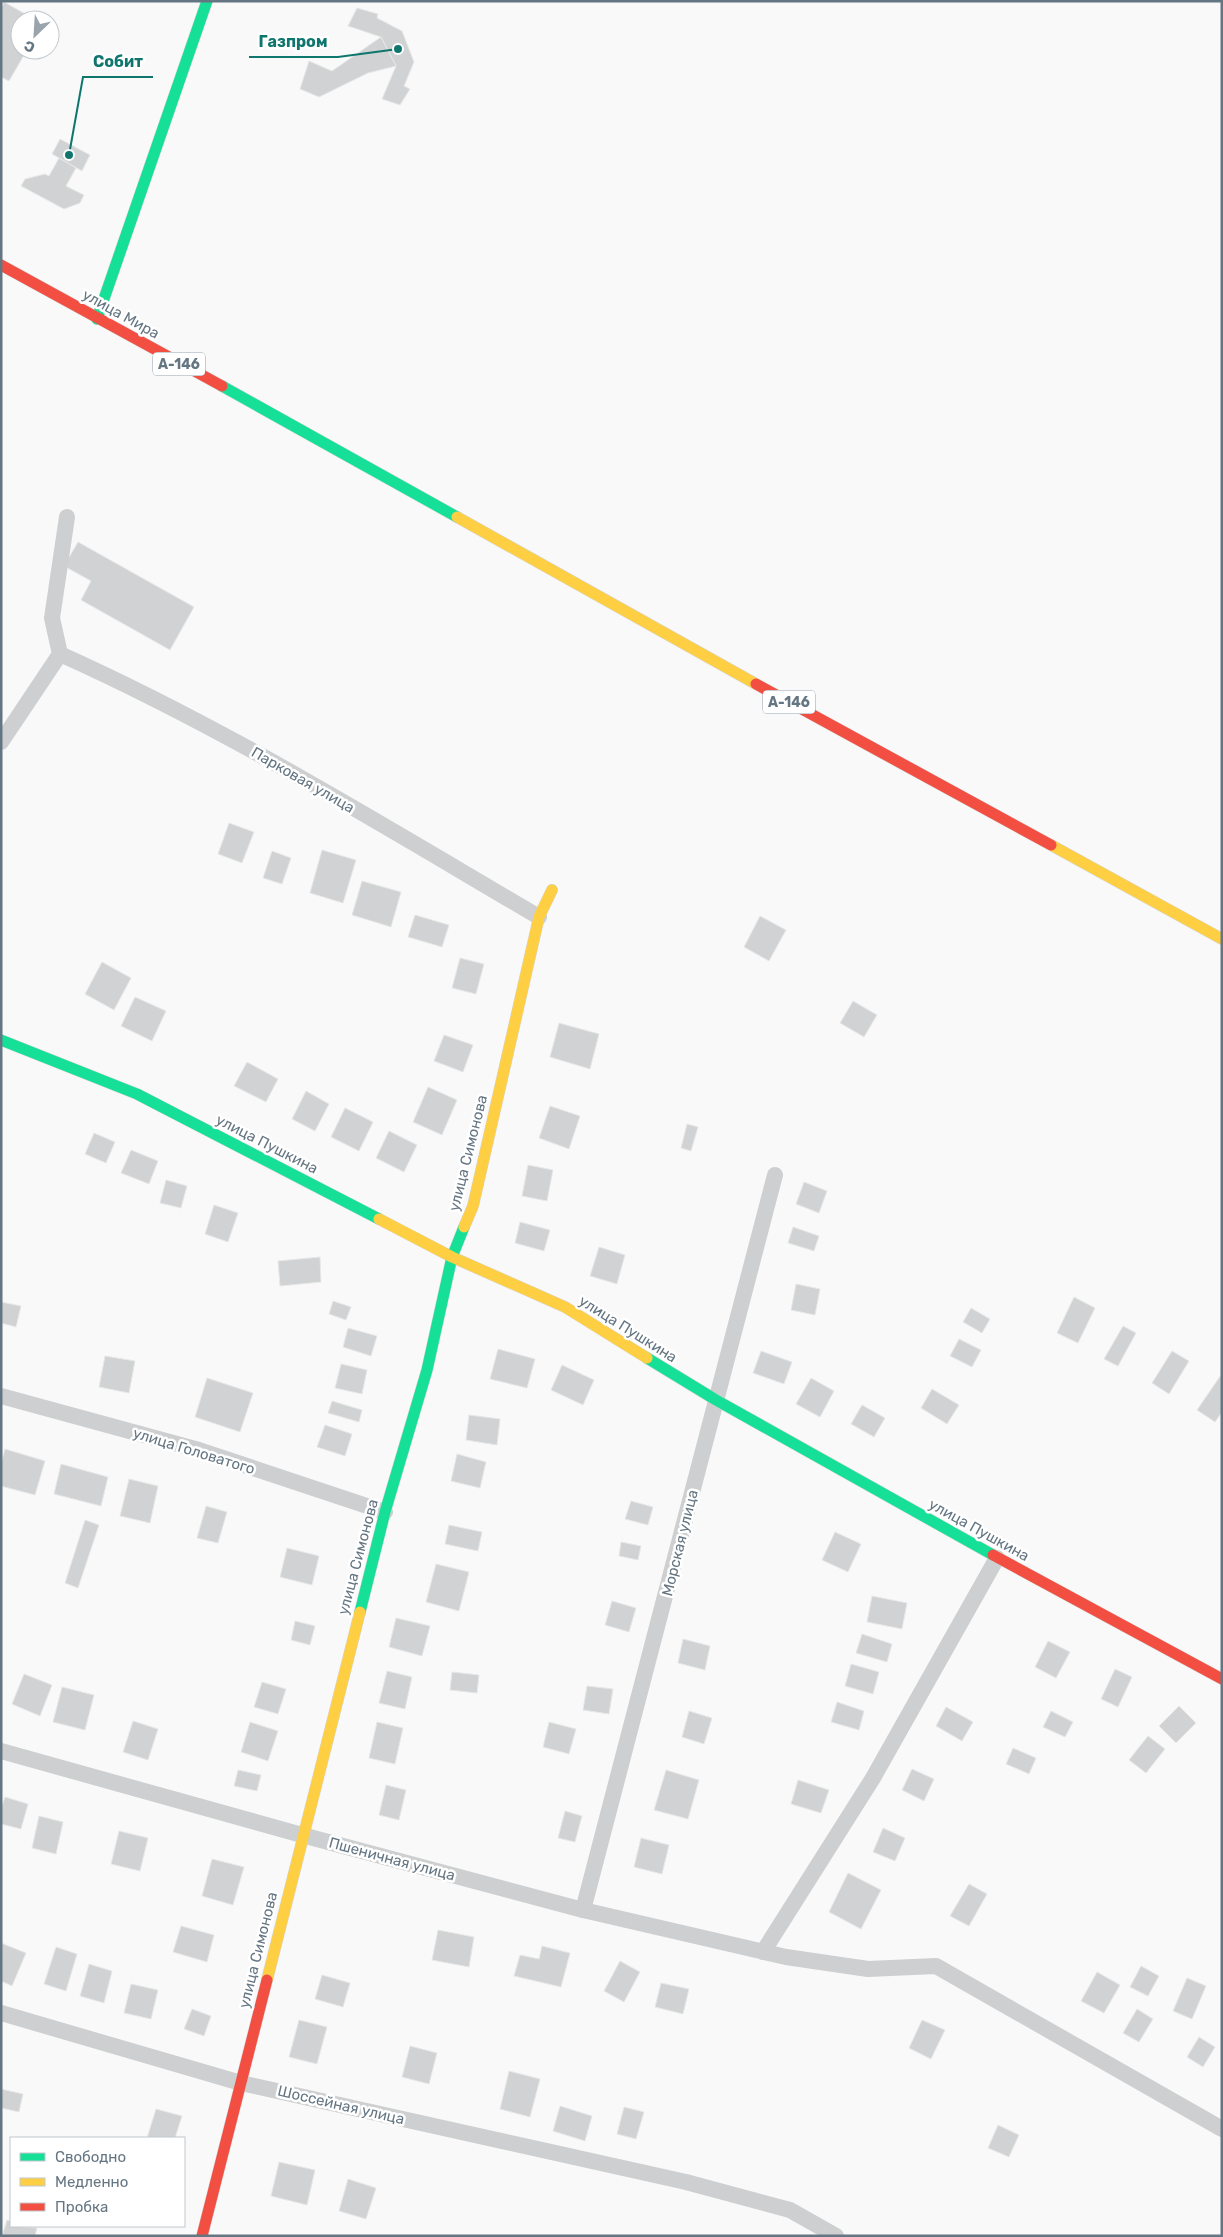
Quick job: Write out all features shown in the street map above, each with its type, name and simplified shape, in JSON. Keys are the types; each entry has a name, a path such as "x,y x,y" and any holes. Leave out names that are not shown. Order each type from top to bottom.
{"main road":[{"path":"97,319 207,1"},
{"name":"улица Мира","path":"1,265 358,462 601,600 1222,939"},
{"name":"улица Симонова","path":"202,2236 385,1512 427,1370 452,1257 473,1206 539,917 552,890"},
{"name":"улица Пушкина","path":"1,1040 137,1094 452,1257 565,1307 716,1400 997,1558 1222,1679"}],"street":[{"path":"1,742 60,654 52,618 67,517"},
{"name":"Парковая улица","path":"60,654 132,686 288,770 539,917"},
{"name":"Морская улица","path":"583,1910 775,1175"},
{"name":"улица Головатого","path":"1,1396 199,1450 385,1512"},
{"path":"763,1952 874,1778 997,1558"},
{"name":"Пшеничная улица","path":"1,1751 302,1835 583,1910 763,1952 868,1969 936,1966 1222,2129"},
{"name":"Шоссейная улица","path":"1,2013 241,2083 686,2182 790,2210 836,2236"}],"building":[{"path":"4,2 18,10 10,10 10,60 21,60 9,81 1,77 1,8"},
{"path":"357,8 378,14 377,18 402,31 414,62 404,86 410,89 400,105 382,99 396,66 381,37 348,26"},
{"path":"381,37 396,66 368,73 319,97 300,89 309,61 332,71"},
{"path":"60,139 90,155 82,171 52,154"},
{"path":"59,158 76,168 66,186 84,195 80,203 64,209 21,186 25,179 45,174 49,176"},
{"path":"78,542 194,607 170,650 81,600 91,581 64,566"},
{"path":"229,823 254,832 242,863 218,854"},
{"path":"322,850 356,860 343,903 310,893"},
{"path":"272,851 291,858 282,884 263,878"},
{"path":"362,881 401,892 391,927 352,915"},
{"path":"415,915 449,925 442,947 408,937"},
{"path":"760,916 786,930 769,961 744,947"},
{"path":"460,958 484,964 476,994 452,988"},
{"path":"102,962 131,978 114,1010 85,994"},
{"path":"135,997 166,1011 152,1041 121,1026"},
{"path":"853,1001 877,1015 864,1037 840,1023"},
{"path":"559,1023 599,1034 590,1069 550,1057"},
{"path":"444,1035 473,1045 463,1072 434,1061"},
{"path":"247,1062 278,1079 266,1102 234,1086"},
{"path":"428,1087 457,1100 442,1135 413,1122"},
{"path":"306,1091 329,1104 315,1131 292,1119"},
{"path":"550,1106 580,1116 569,1149 539,1138"},
{"path":"345,1108 373,1122 359,1151 331,1137"},
{"path":"687,1124 698,1127 691,1151 681,1148"},
{"path":"389,1131 417,1145 404,1172 376,1158"},
{"path":"94,1133 115,1142 106,1163 85,1154"},
{"path":"131,1150 158,1161 149,1184 121,1173"},
{"path":"528,1165 553,1170 547,1201 522,1196"},
{"path":"166,1180 187,1186 181,1208 160,1203"},
{"path":"804,1182 827,1191 819,1213 796,1204"},
{"path":"214,1205 238,1213 228,1242 205,1234"},
{"path":"520,1222 550,1230 544,1251 515,1243"},
{"path":"793,1227 819,1236 814,1251 788,1243"},
{"path":"599,1247 625,1255 617,1284 590,1276"},
{"path":"320,1257 321,1282 280,1286 278,1261"},
{"path":"796,1284 820,1289 815,1315 791,1310"},
{"path":"1074,1297 1095,1308 1078,1343 1057,1333"},
{"path":"333,1301 351,1307 346,1320 329,1314"},
{"path":"1,1302 21,1306 16,1327 1,1323"},
{"path":"971,1308 990,1319 982,1333 963,1322"},
{"path":"1123,1326 1136,1333 1118,1366 1104,1359"},
{"path":"348,1328 377,1336 371,1356 343,1347"},
{"path":"959,1339 981,1350 972,1367 950,1356"},
{"path":"498,1349 535,1359 527,1388 490,1379"},
{"path":"761,1351 792,1362 784,1384 753,1373"},
{"path":"1172,1351 1189,1361 1169,1394 1152,1383"},
{"path":"105,1356 135,1361 129,1393 99,1387"},
{"path":"341,1364 367,1370 362,1394 335,1388"},
{"path":"562,1365 594,1380 583,1405 551,1390"},
{"path":"1221,1375 1222,1412 1215,1422 1197,1410"},
{"path":"207,1378 253,1393 240,1432 195,1417"},
{"path":"811,1378 834,1391 820,1417 796,1404"},
{"path":"932,1389 959,1405 947,1424 921,1408"},
{"path":"332,1401 362,1410 359,1422 328,1413"},
{"path":"862,1405 885,1418 874,1437 851,1424"},
{"path":"469,1415 500,1419 497,1445 466,1440"},
{"path":"325,1425 352,1434 345,1456 317,1447"},
{"path":"5,1449 45,1461 35,1495 1,1486 1,1464"},
{"path":"457,1454 486,1462 480,1488 451,1481"},
{"path":"61,1464 108,1477 101,1506 54,1494"},
{"path":"129,1479 158,1486 150,1523 120,1516"},
{"path":"631,1501 653,1507 648,1525 625,1519"},
{"path":"206,1506 227,1512 218,1543 197,1538"},
{"path":"85,1520 99,1525 78,1588 65,1583"},
{"path":"449,1525 482,1532 478,1551 445,1544"},
{"path":"835,1532 861,1544 848,1572 822,1560"},
{"path":"621,1542 641,1546 638,1560 619,1556"},
{"path":"287,1548 319,1556 312,1585 280,1577"},
{"path":"436,1564 469,1572 459,1611 426,1602"},
{"path":"872,1596 907,1603 902,1629 867,1622"},
{"path":"612,1601 636,1608 629,1632 605,1625"},
{"path":"396,1618 430,1626 422,1656 389,1647"},
{"path":"295,1621 315,1626 310,1645 291,1640"},
{"path":"862,1634 892,1644 887,1662 856,1653"},
{"path":"683,1639 710,1646 705,1670 678,1663"},
{"path":"1048,1641 1070,1652 1056,1678 1035,1667"},
{"path":"851,1664 879,1672 873,1694 845,1686"},
{"path":"1115,1669 1132,1677 1118,1707 1101,1699"},
{"path":"387,1671 412,1677 405,1709 379,1703"},
{"path":"452,1672 479,1675 477,1693 450,1690"},
{"path":"24,1674 52,1685 40,1716 12,1704"},
{"path":"262,1682 286,1689 278,1714 254,1707"},
{"path":"587,1686 613,1689 609,1714 583,1710"},
{"path":"62,1687 94,1695 85,1730 53,1722"},
{"path":"837,1702 864,1711 859,1730 831,1722"},
{"path":"1179,1706 1196,1723 1176,1743 1159,1726"},
{"path":"946,1707 973,1722 962,1741 936,1726"},
{"path":"689,1711 712,1718 704,1744 682,1737"},
{"path":"1051,1711 1073,1722 1065,1737 1043,1727"},
{"path":"133,1721 158,1729 148,1760 123,1752"},
{"path":"250,1722 278,1731 268,1761 241,1752"},
{"path":"377,1722 403,1728 395,1764 369,1758"},
{"path":"549,1722 576,1729 569,1754 543,1747"},
{"path":"1148,1736 1165,1749 1146,1773 1129,1760"},
{"path":"1013,1748 1036,1758 1029,1774 1006,1764"},
{"path":"912,1769 934,1779 924,1801 902,1790"},
{"path":"238,1770 261,1775 257,1791 234,1786"},
{"path":"666,1770 699,1780 688,1819 654,1810"},
{"path":"798,1780 829,1790 821,1813 791,1804"},
{"path":"386,1785 406,1790 399,1820 379,1815"},
{"path":"5,1797 28,1804 21,1829 1,1824 1,1809"},
{"path":"565,1811 582,1816 575,1842 558,1838"},
{"path":"39,1816 63,1822 56,1854 32,1848"},
{"path":"883,1828 905,1838 895,1861 873,1852"},
{"path":"119,1831 148,1838 140,1871 111,1864"},
{"path":"641,1838 669,1845 662,1874 634,1867"},
{"path":"212,1859 244,1867 233,1905 202,1896"},
{"path":"848,1873 881,1890 861,1929 829,1912"},
{"path":"969,1884 987,1894 969,1926 950,1916"},
{"path":"181,1926 214,1935 207,1962 173,1952"},
{"path":"438,1930 474,1937 469,1967 432,1960"},
{"path":"1,1943 26,1953 12,1986 1,1981"},
{"path":"542,1946 570,1953 561,1987 514,1976 520,1955 539,1959"},
{"path":"56,1947 77,1954 66,1991 44,1984"},
{"path":"620,1961 640,1972 624,2002 604,1991"},
{"path":"89,1964 112,1971 104,2003 80,1996"},
{"path":"1141,1966 1159,1976 1148,1996 1130,1987"},
{"path":"1097,1972 1120,1985 1104,2013 1081,2001"},
{"path":"322,1975 350,1983 343,2007 315,1999"},
{"path":"1187,1978 1206,1986 1192,2019 1173,2011"},
{"path":"661,1983 689,1989 683,2014 655,2007"},
{"path":"131,1984 158,1990 151,2019 124,2013"},
{"path":"192,2009 211,2016 204,2036 184,2029"},
{"path":"1137,2009 1153,2019 1139,2042 1123,2033"},
{"path":"299,2020 327,2027 317,2064 289,2057"},
{"path":"922,2020 945,2030 931,2059 909,2048"},
{"path":"1199,2037 1215,2047 1203,2067 1187,2057"},
{"path":"410,2046 437,2053 429,2084 402,2077"},
{"path":"509,2071 540,2079 530,2117 500,2109"},
{"path":"1,2089 23,2094 19,2112 1,2108"},
{"path":"560,2106 592,2116 585,2141 553,2131"},
{"path":"624,2107 644,2112 636,2139 617,2134"},
{"path":"156,2109 182,2116 175,2137 147,2137"},
{"path":"998,2125 1019,2135 1009,2157 988,2148"},
{"path":"279,2162 315,2170 307,2205 271,2196"},
{"path":"348,2179 376,2188 366,2219 339,2211"},
{"path":"7,2220 10,2221 10,2227 37,2228 35,2236 2,2236"}],"traffic: fast":[{"path":"97,319 207,1"},
{"path":"222,386 457,517"},
{"path":"1,1040 137,1094 379,1219"},
{"path":"360,1612 385,1512 427,1370 452,1257 464,1227"},
{"path":"647,1358 716,1400 993,1555"}],"traffic: slow":[{"path":"457,517 756,684"},
{"path":"1051,845 1222,939"},
{"path":"464,1227 473,1206 539,917 552,890"},
{"path":"379,1219 452,1257 565,1307 647,1358"},
{"path":"267,1980 360,1612"}],"traffic: jam":[{"path":"1,265 222,386"},
{"path":"756,684 1051,845"},
{"path":"993,1555 1222,1679"},
{"path":"202,2236 267,1980"}],"place":[{"name":"Газпром","path":"398,49"},
{"name":"Собит","path":"69,155"}]}
